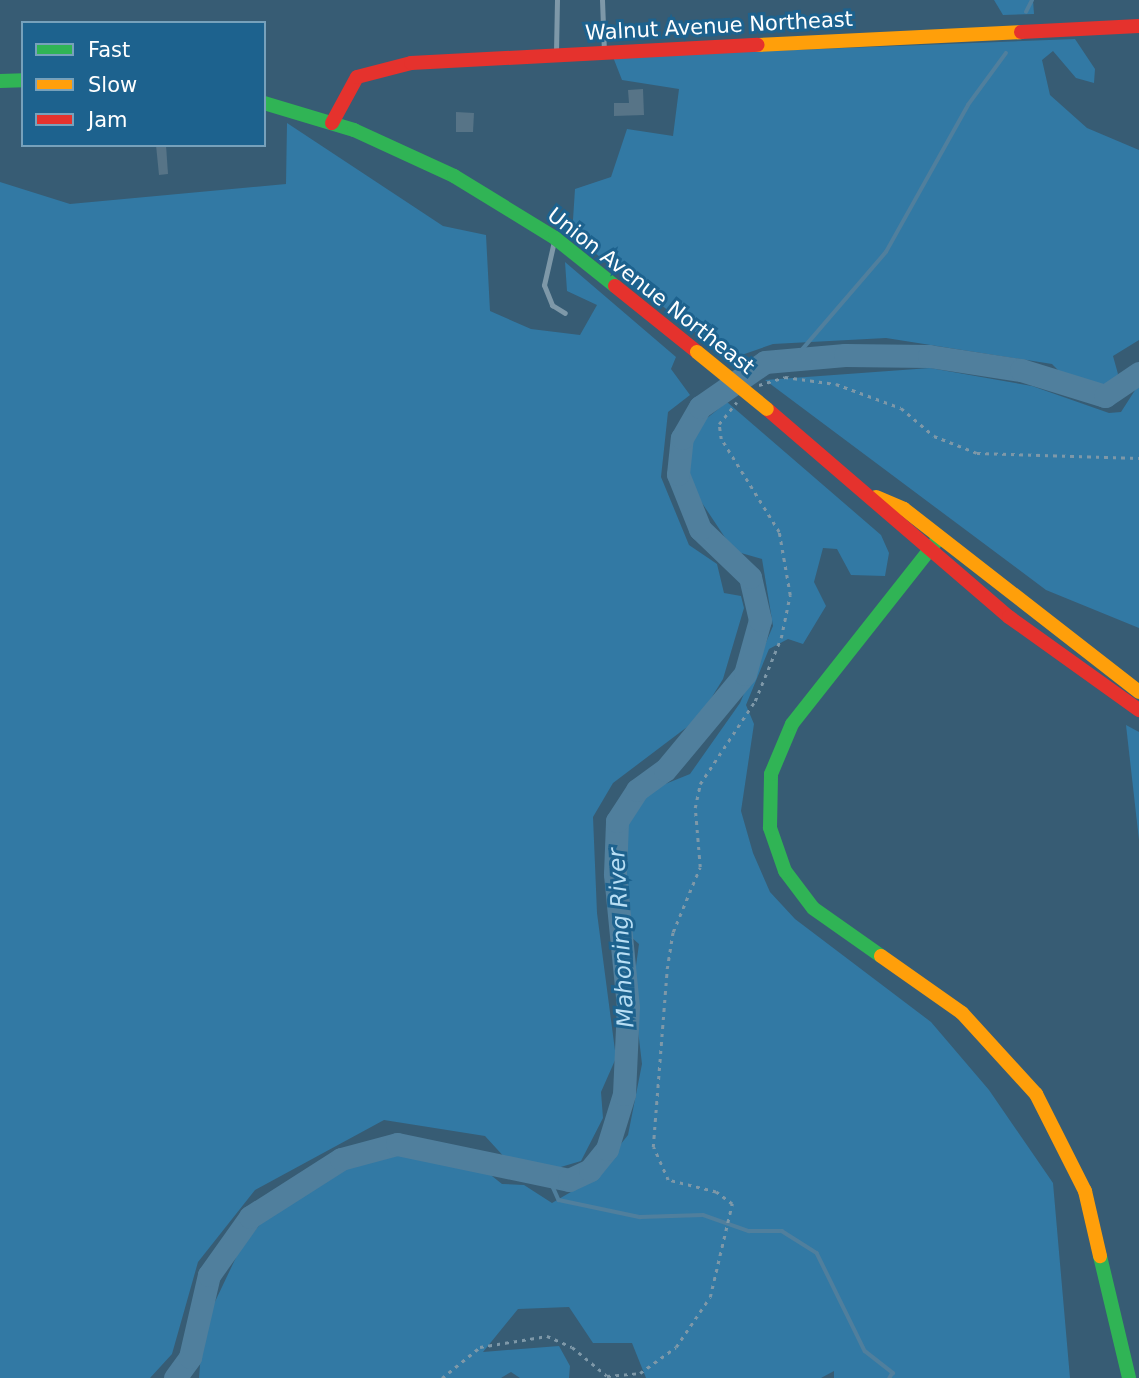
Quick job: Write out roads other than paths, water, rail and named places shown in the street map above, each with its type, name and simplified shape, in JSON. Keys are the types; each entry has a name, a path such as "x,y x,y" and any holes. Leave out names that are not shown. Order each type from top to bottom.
{"main road":[{"name":"Walnut Avenue Northeast","path":"332,123 352,81 383,66 1139,26"},
{"path":"0,81 21,80"},
{"name":"Union Avenue Northeast","path":"266,104 332,123 454,176 555,239 876,497 929,550 1139,710"},
{"name":"Union Avenue Northeast","path":"876,497 897,504 1139,692"},
{"path":"939,538 783,739 769,792 770,828 785,871 813,908 962,1013 1036,1094 1085,1191 1129,1378"}],"lane":[{"path":"556,56 557,0"},
{"path":"602,0 604,53"},
{"path":"555,239 544,285 565,313"}],"waterway":[{"path":"1026,12 1032,0"},
{"path":"794,359 886,252 968,105 1006,53"},
{"name":"Mahoning River","path":"175,1378 190,1357 209,1275 250,1217 341,1159 397,1144 569,1180 590,1170 607,1149 624,1094 628,1007 615,874 617,821 637,790 665,770 745,674 760,620 750,577 700,529 678,474 682,438 700,407 765,362 845,355 929,356 1021,370 1105,396 1139,373"},
{"path":"550,1180 559,1200 640,1217 703,1215 749,1231 782,1231 817,1253 865,1351 893,1373 890,1378"}]}
